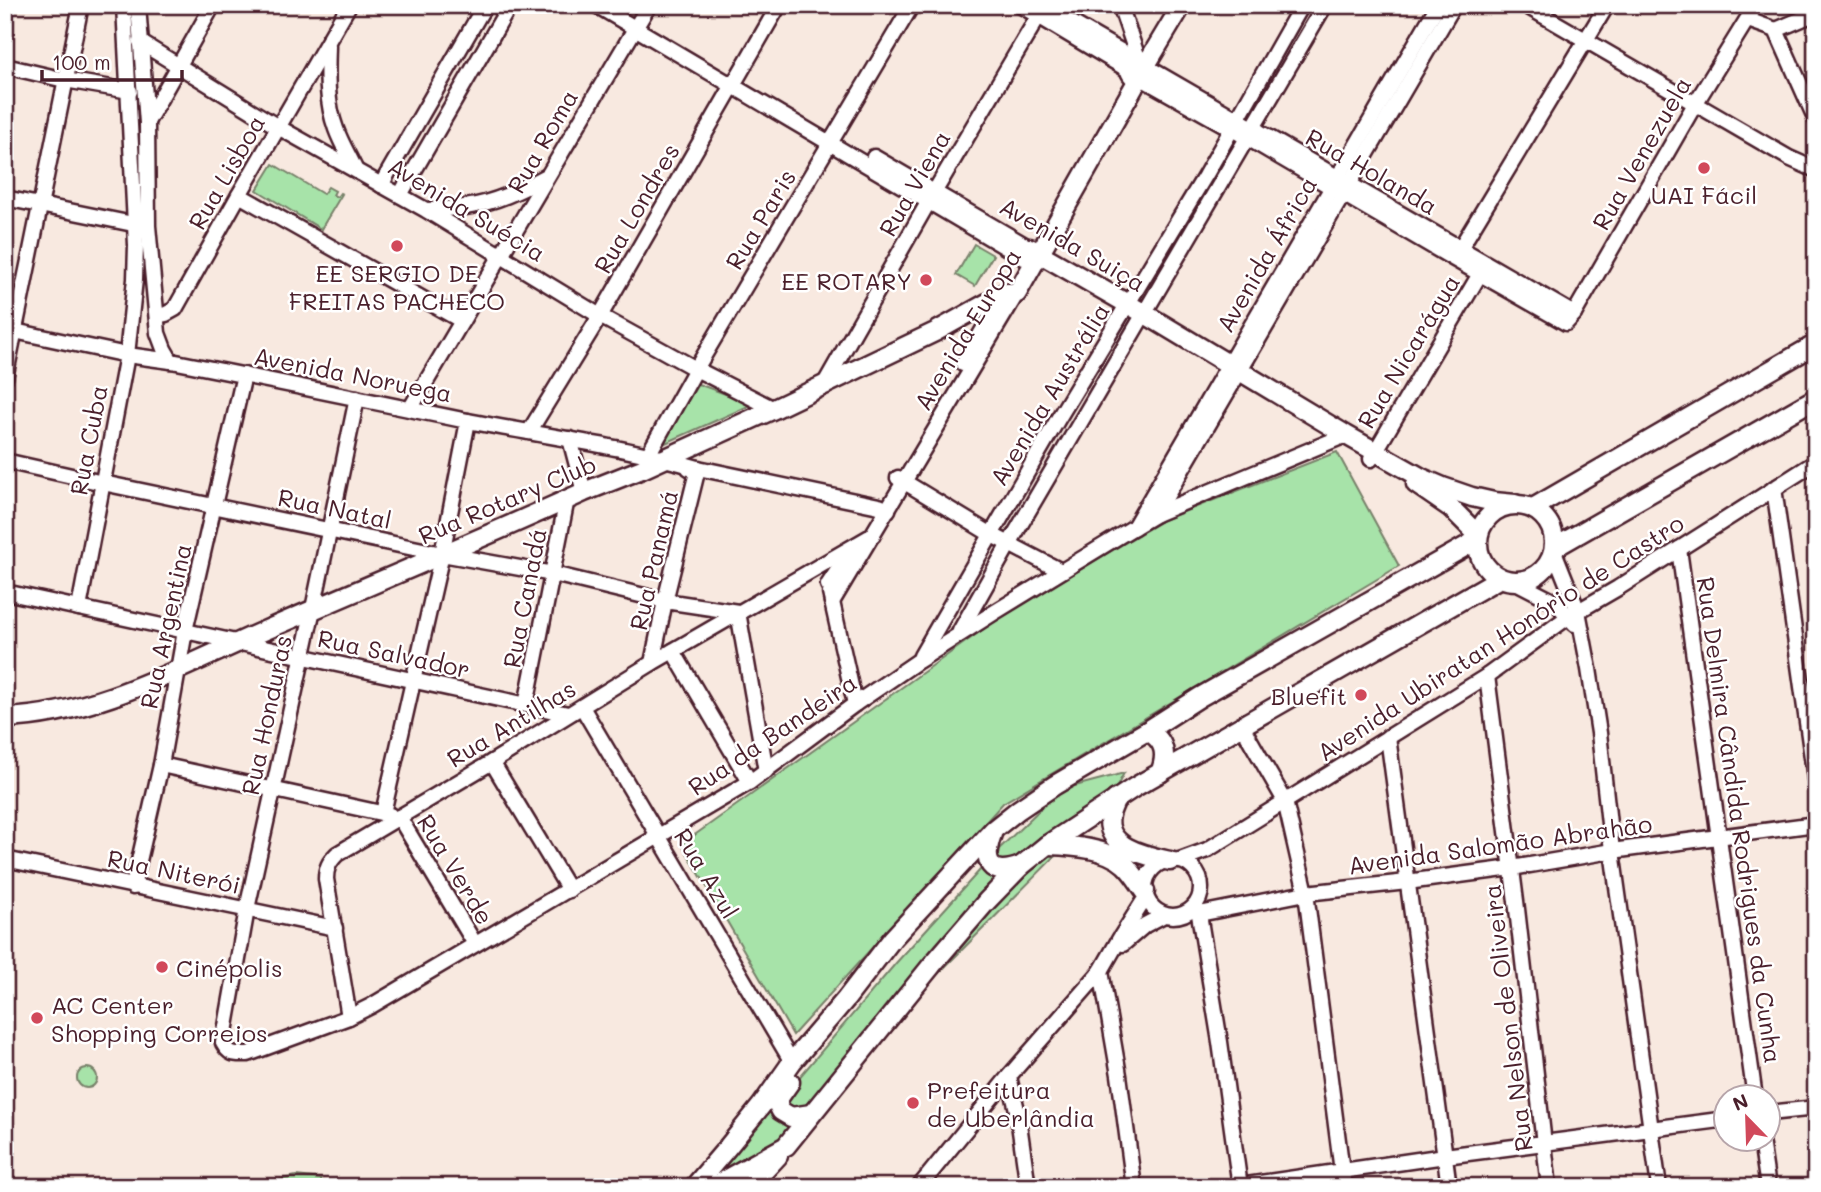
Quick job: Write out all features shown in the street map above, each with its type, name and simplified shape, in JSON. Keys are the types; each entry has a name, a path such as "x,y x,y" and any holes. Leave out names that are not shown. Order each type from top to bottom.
{"main road":[{"name":"Avenida Europa","path":"1011,293 1172,5"},
{"name":"Avenida Europa","path":"1139,68 1182,5"},
{"name":"Avenida Suiça","path":"1032,256 1373,455 1443,487 1494,502 1524,506"},
{"name":"Rua Rotary Club","path":"5,718 31,718 75,709 178,671 236,642 774,409 1011,293"},
{"path":"1524,506 1816,344"},
{"path":"1554,549 1816,398"},
{"name":"Avenida Suiça","path":"1373,455 1451,508 1478,538"},
{"path":"749,1187 786,1146 986,901 1021,866 1047,845 1116,799 1242,726 1507,580 1532,578 1542,571 1554,549 1552,529 1541,513 1524,506 1505,506 1495,510 1481,526 1478,538 1478,552 1483,563 1490,572 1507,580"},
{"path":"694,1187 893,938 993,830 1055,785 1200,697 1478,538"},
{"path":"1147,731 1156,735 1164,751 1164,763 1160,773"},
{"path":"1116,799 1109,826 1114,836 1130,850 1174,861"},
{"path":"993,830 986,854 991,867 1007,872 1021,866"},
{"path":"1047,845 1091,850 1115,858 1129,869 1146,894"},
{"path":"959,867 975,865 982,870 988,883 986,901"},
{"path":"811,1114 798,1117 786,1115 778,1105 778,1099 835,1024 846,999"},
{"path":"682,1187 761,1106"},
{"path":"712,1187 786,1146"}],"street":[{"path":"5,378 10,330 40,205 81,5"},
{"path":"124,5 141,225 157,316 155,347 146,357"},
{"path":"138,5 146,123 141,225"},
{"path":"146,123 213,5"},
{"name":"Rua Lisboa","path":"157,316 175,309 349,5"},
{"path":"381,185 485,5"},
{"path":"400,195 510,5"},
{"name":"Avenida Suiça","path":"596,5 638,24"},
{"name":"Avenida Suiça","path":"613,5 638,24 1032,256"},
{"name":"Rua Roma","path":"410,408 649,5"},
{"name":"Rua Londres","path":"529,432 600,316 779,5"},
{"name":"Rua Paris","path":"652,461 696,369 912,5"},
{"name":"Rua Holanda","path":"1020,5 1042,9 1569,318"},
{"path":"1120,5 1139,68"},
{"name":"Avenida Austrália","path":"918,661 1058,419 1205,176 1302,5"},
{"name":"Avenida Austrália","path":"958,636 1009,544 1325,5"},
{"name":"Avenida África","path":"1156,514 1232,372 1340,186 1438,5"},
{"name":"Avenida África","path":"1340,186 1454,5"},
{"path":"1525,5 1789,158 1816,170"},
{"name":"Rua Nicarágua","path":"1457,254 1607,5"},
{"name":"Rua Venezuela","path":"1569,318 1756,5"},
{"name":"Rua Viena","path":"824,385 1042,9"},
{"path":"1748,20 1776,30 1816,13"},
{"path":"1776,30 1816,120"},
{"name":"Avenida Suécia","path":"140,42 278,127 426,210 600,316 774,409"},
{"path":"328,42 326,78 330,106 335,129 355,169"},
{"path":"5,66 130,91"},
{"path":"426,210 467,207 495,201 548,175"},
{"path":"1205,176 1220,184"},
{"path":"239,195 462,321"},
{"path":"5,198 141,225"},
{"name":"Rua Cuba","path":"79,608 127,355 141,225"},
{"name":"Rua Nicarágua","path":"1373,455 1483,269"},
{"name":"Avenida Europa","path":"828,584 884,508 1011,293"},
{"name":"Avenida Noruega","path":"10,330 127,355 171,361 570,439 652,461"},
{"path":"158,333 171,361"},
{"name":"Avenida África","path":"1134,527 1232,372"},
{"name":"Rua Argentina","path":"133,887 161,765 185,631 244,375"},
{"name":"Rua Honduras","path":"223,1043 247,909 357,398"},
{"path":"383,813 442,554 468,421"},
{"name":"Rua da Bandeira","path":"223,1043 228,1051 248,1054 349,1017 371,1006 750,782 918,661 1156,514 1341,437"},
{"path":"570,439 576,495"},
{"name":"Rua Natal","path":"5,461 553,575 665,601 738,612"},
{"path":"652,461 698,468"},
{"path":"652,461 698,468 884,508"},
{"name":"Avenida Ubiratan Honório de Castro","path":"1174,861 1208,850 1487,676 1573,614 1816,462"},
{"name":"Rua Panamá","path":"652,663 698,468"},
{"path":"901,480 992,535 1061,571"},
{"path":"1774,488 1816,786"},
{"name":"Rua Canadá","path":"526,705 553,575 576,495"},
{"name":"Avenida Europa","path":"832,602 873,535 884,508"},
{"name":"Rua Antilhas","path":"349,1017 326,879 326,870 337,854 652,663 873,535"},
{"path":"1554,549 1573,614 1581,630 1589,669 1659,1187"},
{"name":"Rua Delmira Cândida Rodrigues da Cunha","path":"1679,549 1753,1084"},
{"path":"823,564 855,704"},
{"path":"1507,580 1549,599 1573,614"},
{"name":"Rua Salvador","path":"5,592 568,714"},
{"path":"738,612 766,771"},
{"path":"673,651 750,782"},
{"name":"Rua Nelson de Oliveira","path":"1487,676 1549,1187"},
{"name":"Rua Azul","path":"582,707 792,1062"},
{"path":"1242,726 1285,801 1306,893 1344,1187"},
{"path":"1388,737 1449,1187"},
{"path":"492,762 569,890"},
{"path":"161,765 399,817"},
{"name":"Rua Verde","path":"399,817 475,944"},
{"name":"Avenida Salomão Abrahão","path":"1197,910 1816,824"},
{"path":"1198,875 1208,850"},
{"name":"Rua Niterói","path":"5,859 335,928"},
{"path":"1197,910 1172,916 1164,915 1151,906 1146,894 1146,882 1154,868 1174,861 1186,863 1193,868 1201,883 1197,910 1220,1042 1237,1186 1713,1121"},
{"path":"1134,1187 1104,966 1146,894"},
{"path":"919,1187 1132,934 1164,915"},
{"path":"1009,1077 1017,1110 1028,1187"},
{"path":"1783,1112 1816,1108"},
{"path":"1763,1154 1768,1187"}],"green space":[{"name":"EE SERGIO DE FREITAS PACHECO","path":"273,164 323,194 328,187 335,191 333,195 337,197 342,194 321,229 257,190"},
{"name":"EE ROTARY","path":"974,244 993,255 975,286 956,275"},
{"path":"698,384 753,404 661,445"},
{"path":"1337,452 1399,566 1003,803 793,1035 682,844 995,621 1163,520"},
{"path":"1124,773 1109,802 928,984 762,1187 704,1187 732,1156 758,1118 781,1099 896,963 999,849 1060,790"},
{"path":"87,1068 94,1071 97,1078 94,1085 87,1088 80,1085 77,1078 80,1071"},
{"path":"296,1176 321,1179 322,1187 247,1187"}],"place":[{"name":"UAI Fácil","path":"1704,168"},
{"name":"EE SERGIO DE FREITAS PACHECO","path":"397,246"},
{"name":"EE ROTARY","path":"926,280"},
{"name":"Bluefit","path":"1361,695"},
{"name":"Cinépolis","path":"162,967"},
{"name":"AC Center Shopping Correios","path":"37,1018"},
{"name":"Prefeitura de Uberlândia","path":"913,1103"}]}
